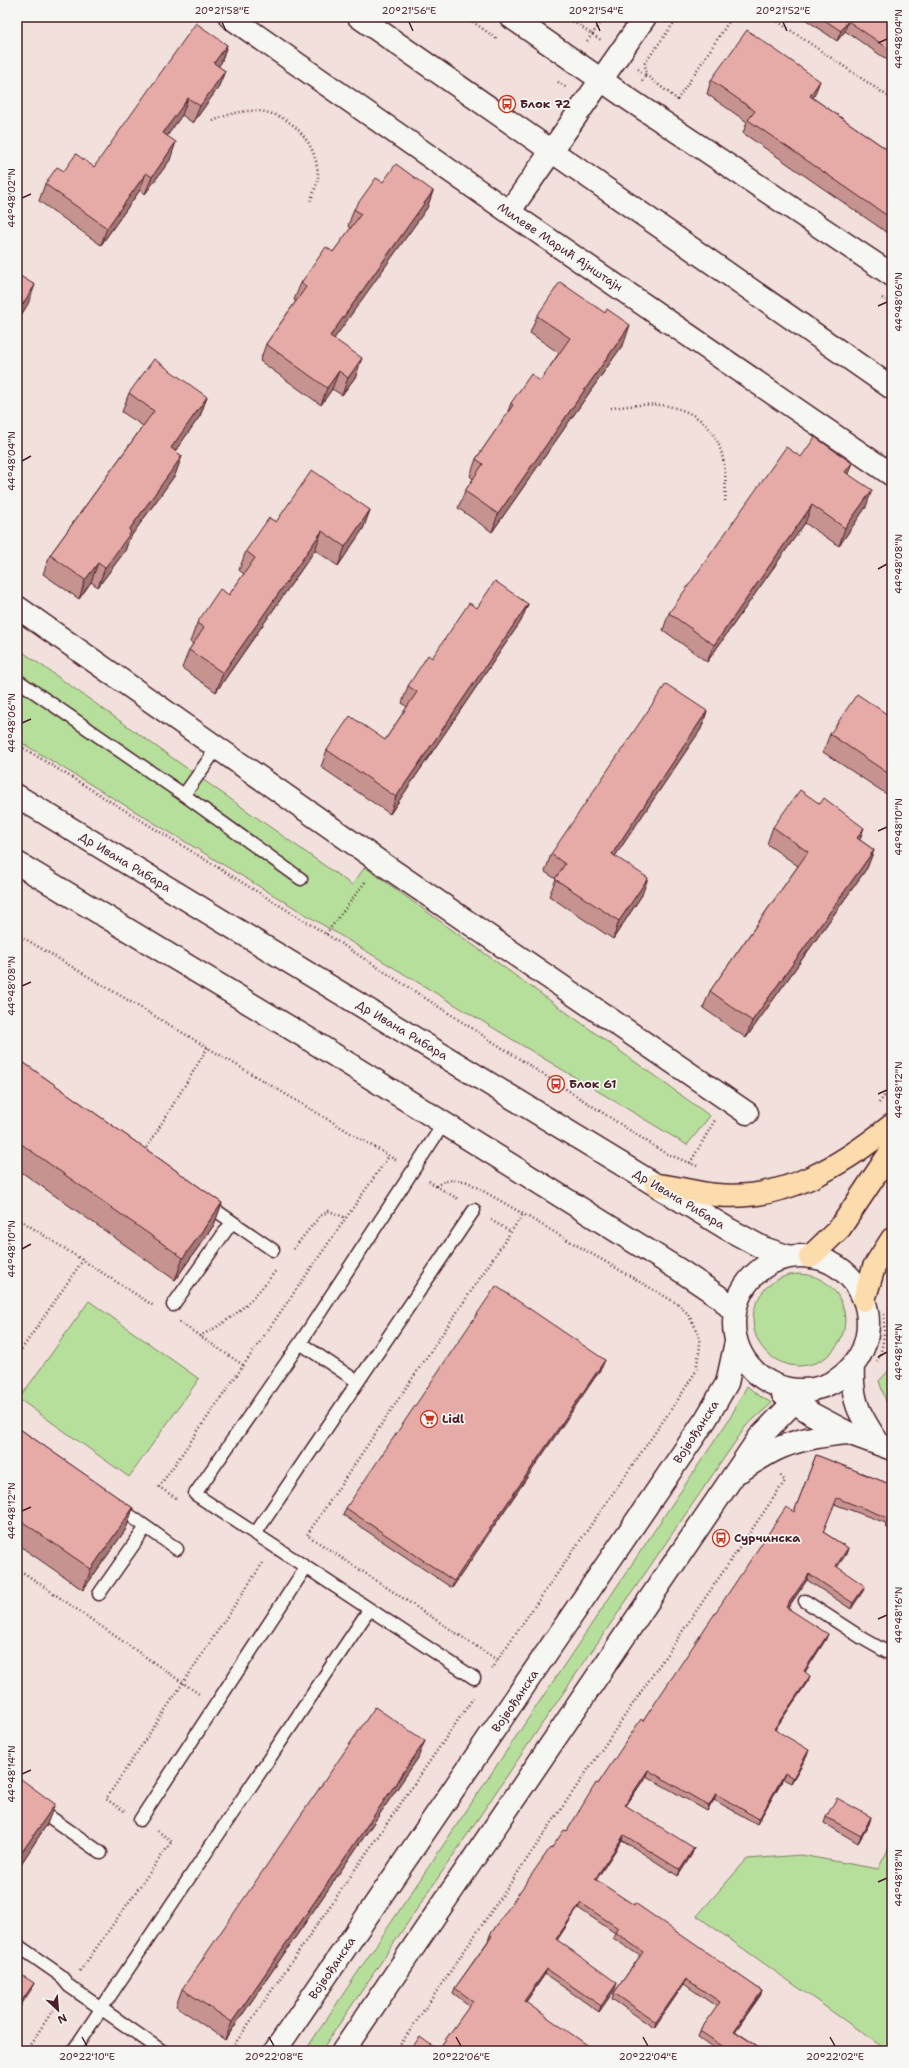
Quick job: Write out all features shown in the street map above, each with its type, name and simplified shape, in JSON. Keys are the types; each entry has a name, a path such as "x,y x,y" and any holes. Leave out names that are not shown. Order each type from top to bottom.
{"highway":[{"path":"656,1185 717,1195 777,1190 807,1179 842,1162 858,1152 892,1125"},
{"path":"800,1257 840,1228 892,1150"},
{"path":"864,1300 874,1267 892,1239"}],"main road":[{"name":"Милеве Марић Ајнштајн","path":"230,17 508,212 892,475"},
{"path":"359,17 892,388"},
{"path":"511,17 600,79 892,275"},
{"path":"508,212 645,17"},
{"path":"17,607 380,862 747,1113"},
{"name":"Др Ивана Рибара","path":"17,796 656,1185 763,1248 800,1257"},
{"path":"17,863 444,1123 681,1271 720,1298 735,1313"},
{"path":"343,2051 759,1438 794,1402 813,1389 833,1382 853,1365 864,1344 868,1322 864,1300 859,1289 842,1270 831,1264 800,1257 770,1264 753,1277 741,1294 735,1313 736,1342 745,1360 754,1372 794,1402 848,1433 886,1446"},
{"name":"Војвођанска","path":"275,2051 706,1419 727,1383 736,1342"},
{"path":"853,1365 852,1382 854,1400 864,1422 886,1446"},
{"path":"766,1381 788,1390 813,1389"},
{"path":"734,1474 775,1450 800,1441 848,1433"}],"lane":[{"path":"17,680 184,795 301,879"},
{"path":"184,795 217,748"},
{"path":"444,1123 300,1343 195,1494 474,1678"},
{"path":"193,1195 273,1250"},
{"path":"255,1534 474,1210"},
{"path":"173,1305 232,1222"},
{"path":"300,1343 358,1382"},
{"path":"107,1499 177,1549"},
{"path":"99,1594 146,1526"},
{"path":"140,1820 214,1704 306,1567"},
{"path":"805,1601 862,1638 892,1655"},
{"path":"73,2051 370,1610"},
{"path":"17,1794 102,1853"},
{"path":"17,1944 60,1975 69,1986 162,2051"}],"path":[{"path":"593,34 605,17"},
{"path":"678,17 645,63 646,75 677,100 732,17"},
{"path":"771,17 892,99"},
{"path":"213,121 234,112 250,110 271,114 292,124 301,131 310,145 318,177 310,202"},
{"path":"611,408 647,405 671,406 690,413 707,424 718,440 724,458 727,480 725,503"},
{"path":"17,744 326,934 665,1153 703,1168"},
{"path":"326,934 380,862"},
{"path":"17,934 208,1047 414,1171 436,1186 445,1181 456,1179 468,1182 678,1304 688,1314 698,1332 700,1346 696,1371 488,1673"},
{"path":"144,1153 208,1047"},
{"path":"690,1163 728,1100"},
{"path":"178,1499 159,1487 344,1217 389,1156"},
{"path":"290,1252 320,1216 329,1212 344,1217"},
{"path":"497,1660 307,1535 523,1214"},
{"path":"17,1218 160,1310"},
{"path":"17,1356 83,1260"},
{"path":"199,1336 242,1309 256,1296 282,1263"},
{"path":"172,1318 243,1365"},
{"path":"396,2051 785,1481 763,1458"},
{"path":"26,2051 69,1986 172,1841 106,1799 265,1558"},
{"path":"17,1568 214,1704"},
{"path":"230,2051 476,1693"}],"green space":[{"path":"17,648 352,885 365,867 710,1116 687,1145 17,740"},
{"path":"799,1274 817,1277 832,1287 842,1302 845,1320 842,1338 832,1353 817,1363 799,1366 781,1363 766,1353 756,1338 753,1320 756,1302 766,1287 781,1277"},
{"path":"89,1301 199,1379 129,1477 19,1399"},
{"path":"892,1367 892,1419 879,1381"},
{"path":"747,1386 759,1396 772,1403 746,1426 321,2051 305,2051 730,1418"},
{"path":"892,1842 892,2051 885,2051 885,2049 697,1916 747,1859 801,1855 878,1869"}],"building":[{"path":"820,17 892,17 892,51 848,21 841,31"},
{"path":"196,23 227,45 214,63 225,71 200,106 188,98 163,133 176,142 152,177 146,173 107,228 45,184 57,167 64,171 76,154 94,167"},
{"path":"747,30 820,81 810,96 892,153 892,219 748,120 755,111 711,80"},
{"path":"396,164 433,191 330,336 362,358 348,378 339,371 327,388 266,344 306,287 301,283 326,247 333,252 361,214 354,209 376,178 383,182"},
{"path":"17,274 35,285 17,313"},
{"path":"560,282 605,313 607,309 630,325 498,514 465,491 483,464 476,459 513,405 511,403 531,374 540,381 570,338 537,316"},
{"path":"154,359 207,397 171,448 182,456 129,530 131,532 105,568 98,563 85,580 50,555 154,411 129,393"},
{"path":"815,437 852,463 845,472 872,490 845,528 812,505 714,645 669,613 786,447 801,457"},
{"path":"312,470 370,510 345,547 322,531 223,673 189,650 204,628 197,623 220,589 229,595 255,558 246,551 269,518 276,522"},
{"path":"495,581 528,604 396,797 327,750 350,716 385,740 417,692 408,686 428,655 432,658 469,603 477,608"},
{"path":"666,684 707,711 612,854 648,878 619,921 555,879 565,864 551,854"},
{"path":"857,694 891,717 892,716 892,776 830,734"},
{"path":"800,790 820,804 824,798 864,828 857,838 874,850 752,1021 710,991 808,852 773,827"},
{"path":"17,1058 222,1203 183,1258 17,1141"},
{"path":"496,1286 605,1360 454,1581 346,1508"},
{"path":"17,1427 133,1508 91,1569 17,1518"},
{"path":"816,1455 892,1485 892,1523 887,1521 888,1518 837,1498 823,1532 848,1548 836,1566 865,1586 853,1603 809,1574 786,1607 828,1634 804,1671 810,1676 774,1729 809,1750 793,1778 785,1773 759,1819 716,1794 709,1806 648,1770 625,1805 694,1848 680,1870 624,1835 595,1879 634,1905 635,1903 762,1991 734,2031 765,2051 723,2051 725,2048 700,2031 720,2002 686,1979 656,2022 614,1993 643,1952 615,1932 618,1928 581,1903 556,1939 617,1983 601,2006 547,1969 524,2001 596,2051 409,2051 420,2037 438,2050 473,2001 455,1988 492,1936 490,1935 550,1848 551,1849 564,1830 567,1831 596,1783 598,1784 641,1719 643,1721 786,1507 794,1512"},
{"path":"375,1707 425,1741 232,2022 182,1989"},
{"path":"17,1776 55,1804 20,1855 17,1853"},
{"path":"837,1798 871,1817 861,1836 826,1817"},
{"path":"17,1972 34,1983 17,2008"}],"place":[{"name":"Блок 72","path":"507,104"},
{"name":"Блок 61","path":"556,1084"},
{"name":"Lidl","path":"429,1419"},
{"name":"Сурчинска","path":"721,1538"}]}
